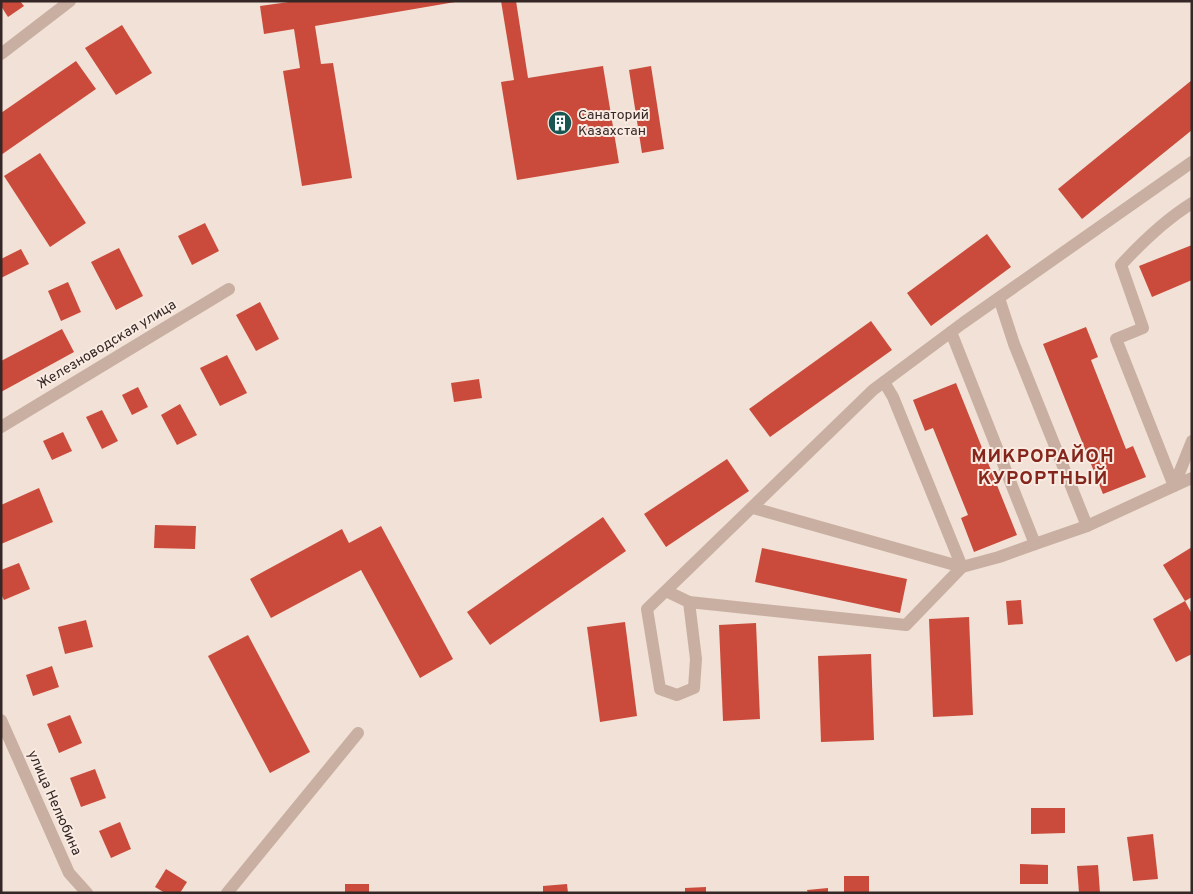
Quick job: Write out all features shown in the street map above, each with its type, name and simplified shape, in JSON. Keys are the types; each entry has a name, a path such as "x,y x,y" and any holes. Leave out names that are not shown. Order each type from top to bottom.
{"street":[{"path":"1,54 70,1"},
{"path":"689,602 696,659 694,688 677,696 660,689 647,609 884,382 999,298 1192,162"},
{"path":"1174,486 1116,339 1143,328 1121,265 1145,240 1179,211 1192,203"},
{"name":"Железноводская улица","path":"1,427 229,289"},
{"path":"999,298 1014,344 1087,526"},
{"path":"952,332 1035,544"},
{"path":"884,382 893,397 962,567"},
{"path":"1174,486 1192,441"},
{"path":"666,590 689,602 906,625 962,567 999,557 1087,526 1192,478"},
{"path":"753,508 962,567"},
{"name":"улица Нелюбина","path":"1,720 69,873 87,893"},
{"path":"227,893 358,733"}],"building":[{"path":"1,1 20,1 24,6 8,17 1,6"},
{"path":"296,1 461,1 315,26 321,64 333,63 352,178 302,186 283,71 300,68 294,29 264,34 260,6"},
{"name":"Санаторий Казахстан","path":"501,1 516,1 528,78 603,66 619,163 517,180 501,82 514,80"},
{"path":"122,25 152,73 116,95 85,48"},
{"path":"76,61 96,89 1,155 1,113"},
{"path":"651,66 664,149 642,153 629,70"},
{"path":"1192,80 1192,130 1082,219 1058,189"},
{"path":"40,153 86,223 50,247 4,176"},
{"path":"205,223 219,251 192,265 178,236"},
{"path":"987,234 1011,267 931,326 907,293"},
{"path":"1192,245 1192,280 1152,297 1139,266"},
{"path":"119,248 143,296 116,310 91,262"},
{"path":"21,249 29,264 1,278 1,259"},
{"path":"68,282 81,312 61,321 48,291"},
{"path":"260,302 279,339 256,351 236,315"},
{"path":"871,321 892,350 770,437 749,409"},
{"path":"1086,327 1098,357 1091,360 1126,449 1133,446 1146,477 1103,494 1043,344"},
{"path":"62,329 74,352 1,392 1,361"},
{"path":"227,355 247,393 220,406 200,368"},
{"path":"479,379 482,398 454,402 451,383"},
{"path":"956,383 1017,535 974,552 961,518 968,515 933,428 925,431 913,400"},
{"path":"138,387 148,407 132,415 122,395"},
{"path":"180,404 197,435 177,445 161,415"},
{"path":"102,410 118,441 102,449 86,417"},
{"path":"63,432 72,451 52,460 43,441"},
{"path":"727,459 749,491 666,547 644,514"},
{"path":"39,488 53,522 1,544 1,505"},
{"path":"603,517 626,551 490,645 467,612"},
{"path":"155,525 196,526 195,549 154,548"},
{"path":"381,526 453,659 420,678 361,570 271,618 250,579 342,529 349,543"},
{"path":"1192,547 1192,597 1185,601 1163,565"},
{"path":"762,548 907,579 900,613 755,582"},
{"path":"19,563 30,589 4,600 1,594 1,570"},
{"path":"1021,600 1023,624 1008,625 1006,601"},
{"path":"1185,601 1192,614 1192,654 1176,662 1153,619"},
{"path":"969,617 973,715 933,717 929,619"},
{"path":"86,620 93,647 65,654 58,627"},
{"path":"625,622 637,716 600,722 587,627"},
{"path":"756,623 760,719 723,721 719,625"},
{"path":"248,635 310,752 270,773 208,656"},
{"path":"871,654 874,740 821,742 818,656"},
{"path":"52,666 59,687 33,696 26,675"},
{"path":"70,715 82,743 59,753 47,724"},
{"path":"95,769 106,798 81,807 70,778"},
{"path":"1031,808 1065,808 1065,833 1031,834"},
{"path":"120,822 131,849 111,858 99,831"},
{"path":"1153,834 1158,879 1133,881 1127,837"},
{"path":"1020,864 1048,865 1048,884 1020,884"},
{"path":"1098,865 1100,893 1079,893 1077,866"},
{"path":"166,869 187,882 180,893 165,893 155,887"},
{"path":"844,876 869,876 869,893 844,893"},
{"path":"345,884 369,884 369,893 345,893"},
{"path":"567,884 568,893 543,893 543,886"},
{"path":"706,887 706,893 685,893 685,888"},
{"path":"828,888 828,893 808,893 807,890"}],"place":[{"name":"Санаторий Казахстан","path":"560,123"}],"district":[{"name":"МИКРОРАЙОН КУРОРТНЫЙ","path":"1043,468"}]}
